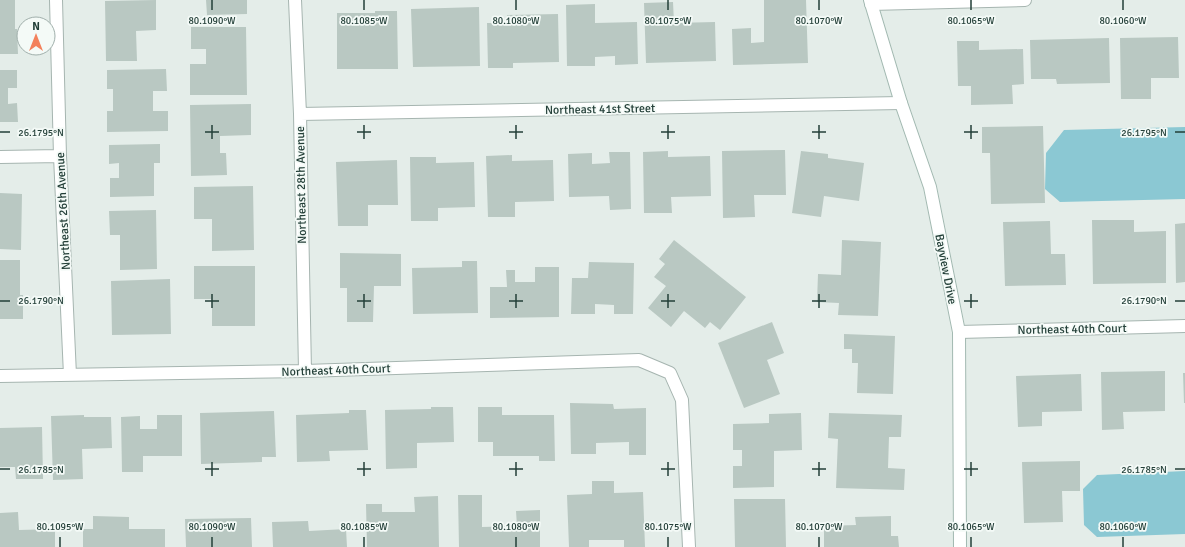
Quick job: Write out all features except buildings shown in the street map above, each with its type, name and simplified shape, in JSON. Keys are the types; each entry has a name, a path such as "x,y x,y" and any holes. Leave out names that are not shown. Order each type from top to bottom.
{"street":[{"name":"Northeast 26th Avenue","path":"56,0 60,156 70,375"},
{"name":"Northeast 28th Avenue","path":"295,0 300,114 305,371"},
{"path":"871,2 1024,0"},
{"name":"Bayview Drive","path":"871,2 901,103 930,187 958,332 960,547"},
{"name":"Northeast 41st Street","path":"300,114 901,103"},
{"path":"0,157 60,156"},
{"name":"Northeast 40th Court","path":"958,332 1185,326"},
{"name":"Northeast 40th Court","path":"0,376 305,371 639,360 670,373 682,400 689,547"}],"water":[{"path":"1185,127 1185,199 1060,202 1045,189 1046,153 1064,130"},
{"path":"1185,471 1185,534 1097,537 1084,525 1083,489 1097,475"}]}
